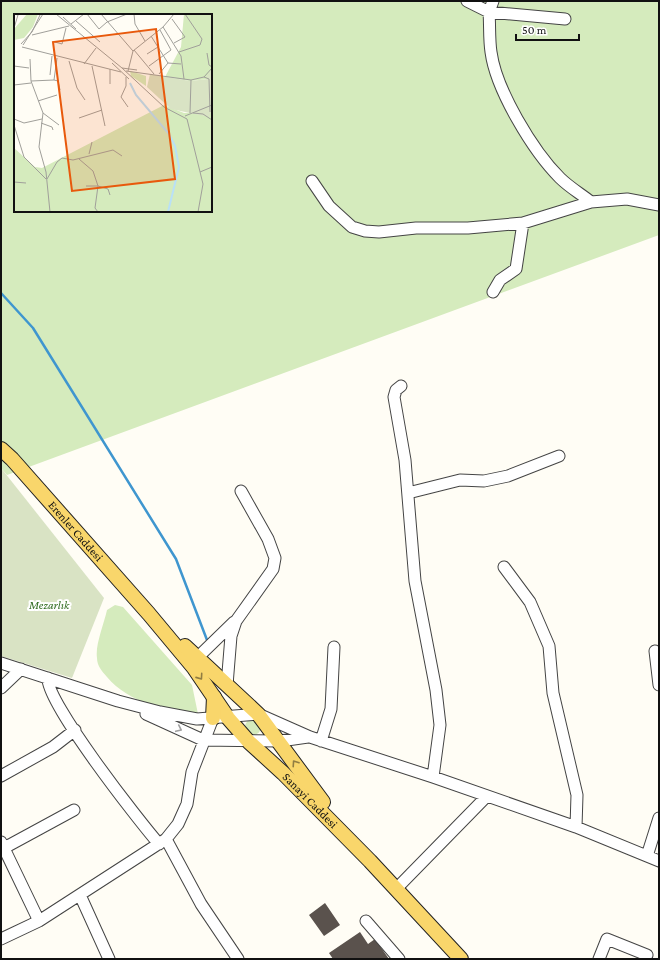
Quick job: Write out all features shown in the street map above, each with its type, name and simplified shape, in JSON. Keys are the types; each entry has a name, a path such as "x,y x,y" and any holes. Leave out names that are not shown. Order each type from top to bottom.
{"main road":[{"name":"Erenler Caddesi","path":"1,449 12,459 149,614 194,668 228,718 249,742"},
{"name":"Erenler Caddesi","path":"149,614 258,714"},
{"path":"213,718 214,697"},
{"name":"Sanayi Caddesi","path":"258,714 280,741 314,791 370,861"},
{"name":"Sanayi Caddesi","path":"249,742 283,773 370,861 461,959"}],"street":[{"path":"467,1 489,12 565,18"},
{"path":"493,1 489,12 491,53 500,82 513,110 533,145 560,178 592,202"},
{"path":"312,181 329,206 352,227 365,231 379,232 416,228 468,228 523,223 592,202 628,199 659,205"},
{"path":"493,292 500,280 516,269 523,223"},
{"path":"401,386 396,390 394,397 405,460 415,581 436,690 440,725 433,777"},
{"path":"408,493 460,480 484,481 508,476 559,456"},
{"path":"197,658 236,621 274,569 275,558 268,539 241,491"},
{"path":"504,567 530,602 549,646 553,693 578,795 576,827"},
{"path":"227,685 231,636 236,621"},
{"path":"321,740 331,709 334,647"},
{"path":"655,651 659,685"},
{"path":"1,663 118,701 160,712 197,719 228,718 258,714 310,737 433,777 576,827 659,861"},
{"path":"1,688 21,669"},
{"path":"48,678 49,687 75,730 116,792 162,841 201,904 238,959"},
{"path":"118,701 203,740 249,742 280,741 310,737"},
{"path":"1,939 39,921 162,841 178,824 187,804 192,772 203,740 213,718"},
{"path":"1,776 53,747 75,730"},
{"path":"396,889 486,796"},
{"path":"39,921 3,845 74,810"},
{"path":"647,856 659,818"},
{"path":"80,895 109,959"},
{"path":"366,921 399,959"},
{"path":"599,959 607,939 647,955"}],"green space":[{"path":"1,1 659,1 659,235 7,475 1,468"},
{"name":"Mezarlık","path":"1,468 104,598 72,678 1,656"},
{"path":"115,605 123,607 192,685 198,714 173,711 149,704 126,693 107,677 97,661 98,641 107,610"},
{"path":"250,719 256,719 261,724 259,733 256,735 250,735 245,730 245,724"}],"building":[{"path":"325,903 340,925 324,936 309,915"},
{"path":"360,932 368,944 375,939 389,959 333,959 329,953"}],"waterway":[{"path":"1,293 33,328 176,559 207,640"}]}
